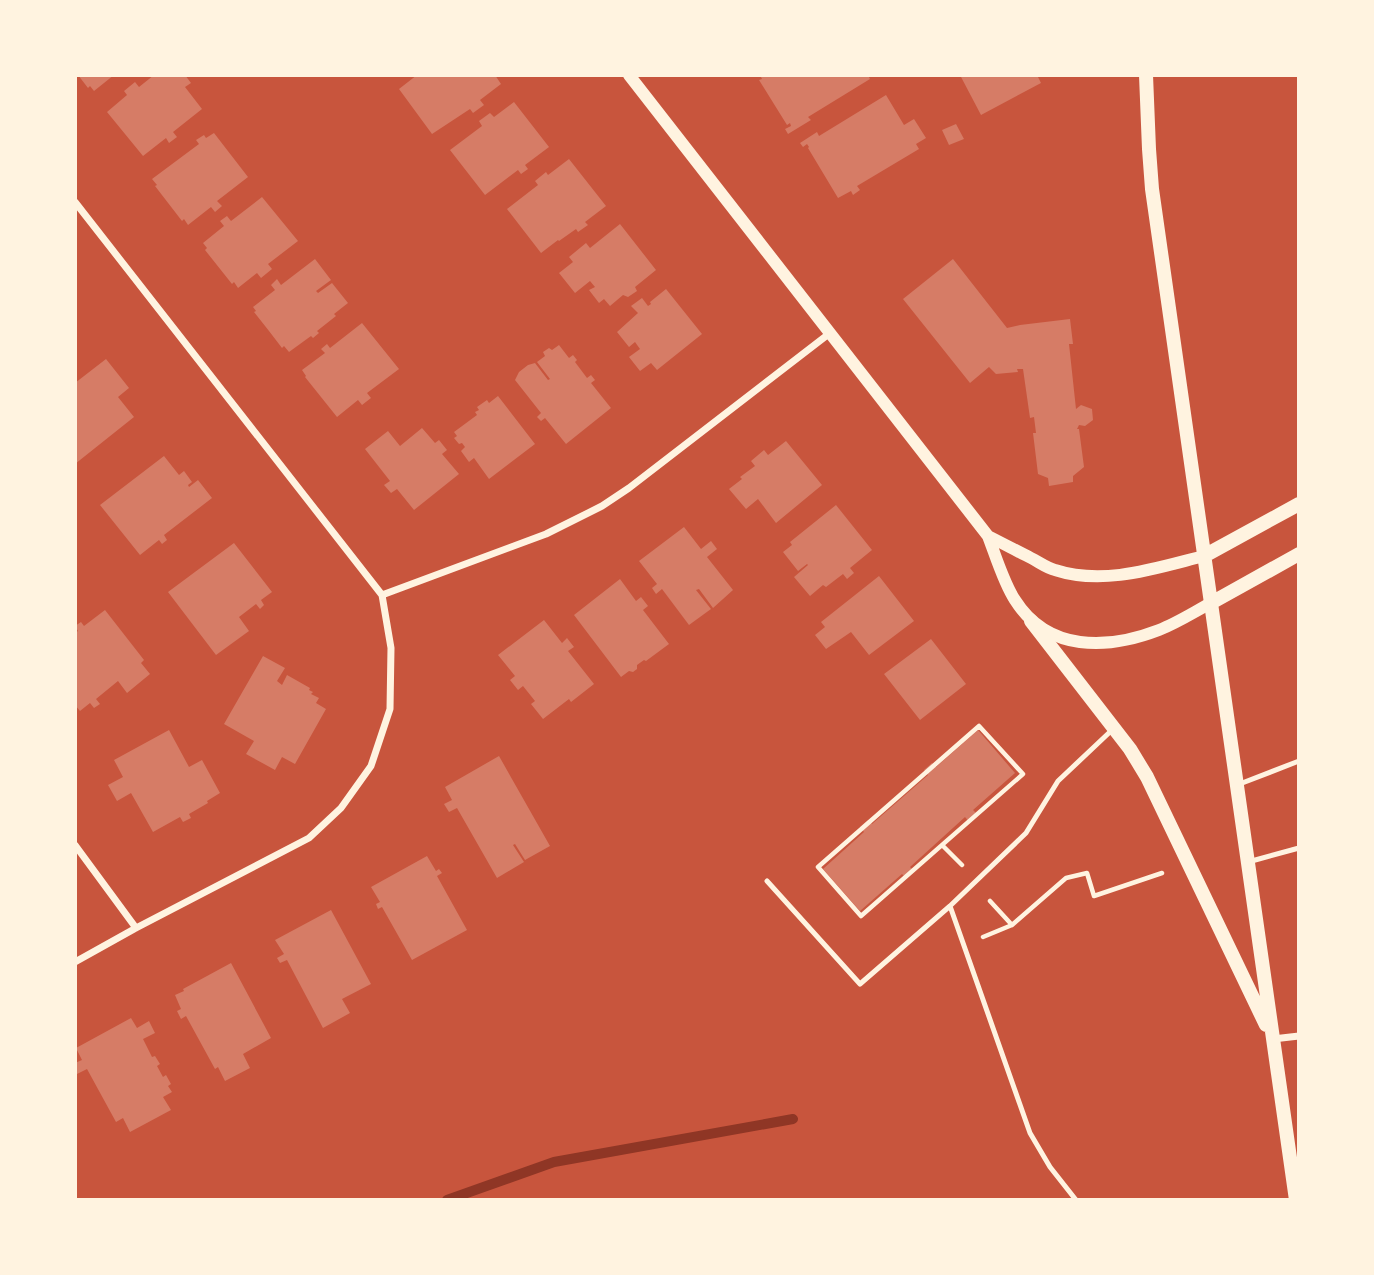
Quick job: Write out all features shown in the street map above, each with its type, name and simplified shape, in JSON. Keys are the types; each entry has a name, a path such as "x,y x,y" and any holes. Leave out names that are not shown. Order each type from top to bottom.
{"main road":[{"path":"1146,75 1152,189 1296,1200"},
{"path":"1204,556 1299,504"},
{"path":"1211,603 1299,554"},
{"path":"1031,621 1130,748 1147,777 1273,1039"}],"street":[{"path":"629,75 988,536 1013,599 1031,621 1061,638 1096,644 1114,642 1160,629 1211,603"},
{"path":"75,202 382,595 391,648 390,709 371,765 341,808 310,838 75,962"},
{"path":"382,595 546,534 602,506 830,333"},
{"path":"988,536 1054,570 1083,575 1116,575 1204,556"},
{"path":"75,845 136,928"},
{"path":"1273,1039 1299,1036"}],"lane":[{"path":"767,881 860,984 950,906 1026,833 1058,782 1114,728"},
{"path":"1237,785 1299,761"},
{"path":"1248,862 1299,848"},
{"path":"950,906 1030,1133 1050,1167 1076,1200"}],"path":[{"path":"979,726 1023,774 942,845 861,916 818,867 979,726"},
{"path":"942,845 961,865"},
{"path":"983,937 1012,925 1066,878 1087,873 1094,896 1161,873"},
{"path":"990,901 1012,925"}],"building":[{"path":"78,75 114,75 94,91 90,86 88,88"},
{"path":"154,75 185,75 191,83 185,87 202,109 173,132 177,137 169,143 166,138 143,156 107,112 127,95 124,91 135,82 139,87"},
{"path":"417,75 495,75 501,84 480,100 484,105 473,113 470,109 432,134 399,89"},
{"path":"760,75 868,75 870,79 808,117 811,120 788,134 785,129 791,126 790,123 787,125 759,80 762,79"},
{"path":"960,75 1037,75 1041,83 981,115"},
{"path":"886,95 904,125 914,119 926,138 916,144 919,149 857,186 860,190 853,195 851,191 838,198 807,144 803,147 800,143 817,132 819,136"},
{"path":"514,102 549,147 525,165 528,169 521,174 518,170 485,195 450,150 482,126 479,121 490,113 494,117"},
{"path":"956,124 964,139 949,145 942,130"},
{"path":"214,133 248,177 217,201 222,206 215,212 211,207 188,225 184,219 182,221 152,179 199,144 196,140"},
{"path":"569,159 606,206 585,222 588,225 578,232 576,229 541,253 507,209 538,185 535,181 546,172 548,175"},
{"path":"262,197 298,241 268,264 272,269 261,278 257,273 238,288 205,250 207,248 203,243 224,226 220,221 227,216 231,221"},
{"path":"620,224 656,270 635,287 637,291 628,297 623,295 610,306 604,299 599,303 589,290 595,287 590,281 575,293 559,273 573,262 569,257 586,243 590,248"},
{"path":"315,259 331,280 316,291 318,293 332,283 348,303 317,331 319,333 313,338 311,336 289,352 284,346 282,348 253,307 275,290 271,285 277,279 281,285"},
{"path":"953,259 1007,328 1070,319 1073,344 1069,344 1076,409 1081,405 1092,409 1093,420 1085,426 1079,425 1077,429 1084,467 1073,476 1073,482 1049,486 1048,478 1038,474 1033,433 1036,433 1034,417 1030,418 1023,369 996,374 989,367 970,383 903,299"},
{"path":"666,289 702,334 657,370 651,363 640,371 629,357 640,349 635,342 629,347 617,332 638,313 631,306 642,298 648,306"},
{"path":"362,323 399,369 367,393 371,398 362,405 358,400 337,417 302,370 325,353 321,349 327,344 330,348"},
{"path":"559,345 569,358 573,355 587,378 591,375 595,380 591,383 611,408 566,444 545,418 541,421 537,417 541,413 515,380 519,372 535,363 548,380 550,379 537,362 545,356 543,352"},
{"path":"106,359 129,388 118,397 134,417 75,464 75,383"},
{"path":"498,396 535,444 489,479 474,458 469,462 461,451 465,447 454,438 457,436 454,432 477,415 477,407"},
{"path":"422,428 435,443 439,440 447,450 442,454 459,474 414,510 397,489 391,493 384,485 390,481 365,449 388,431 400,446"},
{"path":"786,441 822,485 776,523 758,499 746,509 729,489 755,466 751,461 764,450 768,455"},
{"path":"164,456 179,475 184,471 192,482 189,487 198,480 212,498 164,535 167,540 162,544 159,540 140,555 100,505"},
{"path":"836,505 872,550 850,568 854,573 847,579 843,574 810,596 794,577 808,565 798,571 783,552 792,545 790,542"},
{"path":"684,527 701,549 711,541 717,549 707,557 733,590 713,608 699,589 696,590 711,609 689,625 662,589 656,594 652,588 657,584 639,561"},
{"path":"234,543 272,592 261,600 264,605 260,609 256,604 239,617 249,631 216,655 168,592"},
{"path":"879,576 914,621 869,655 851,632 826,649 815,635 825,627 821,622"},
{"path":"620,579 636,601 641,597 648,606 643,610 669,644 637,665 633,672 629,671 621,677 574,615"},
{"path":"105,610 144,660 141,663 150,674 127,693 118,681 96,699 100,704 94,708 90,703 80,711 75,705 75,633 78,631 75,626 81,622 84,626"},
{"path":"544,620 562,643 567,638 574,647 568,651 594,684 543,719 531,704 535,701 523,686 518,690 510,680 515,676 498,655"},
{"path":"931,639 966,684 920,720 884,674"},
{"path":"263,656 285,668 277,681 282,685 287,675 310,688 313,692 311,694 319,698 316,703 326,709 295,764 282,757 275,770 246,754 254,741 224,724"},
{"path":"169,730 189,767 202,760 220,793 189,814 191,818 183,822 180,817 153,832 131,793 117,801 108,785 123,777 114,760"},
{"path":"978,730 1015,773 973,810 977,814 969,822 965,817 910,867 914,871 906,878 902,874 860,911 823,869 864,832 860,827 868,820 872,824 928,775 924,770 932,763 936,767"},
{"path":"499,756 550,846 525,860 515,844 513,845 524,862 497,878 457,808 449,812 444,804 452,800 445,787"},
{"path":"427,856 436,871 439,869 442,873 437,876 467,930 412,960 382,907 378,909 376,904 380,902 371,887"},
{"path":"331,910 371,984 342,999 350,1013 323,1028 287,960 280,963 277,958 284,954 275,940"},
{"path":"231,963 271,1038 243,1054 250,1068 225,1081 218,1067 215,1069 186,1016 181,1019 177,1011 181,1009 175,995"},
{"path":"131,1018 137,1028 149,1021 155,1033 143,1039 152,1057 155,1056 160,1064 157,1066 163,1077 166,1075 171,1084 168,1086 172,1092 163,1097 171,1110 130,1132 123,1118 116,1122 87,1069 77,1074 75,1063 82,1060 76,1048"}],"waterway":[{"path":"447,1200 554,1162 793,1119"}]}
